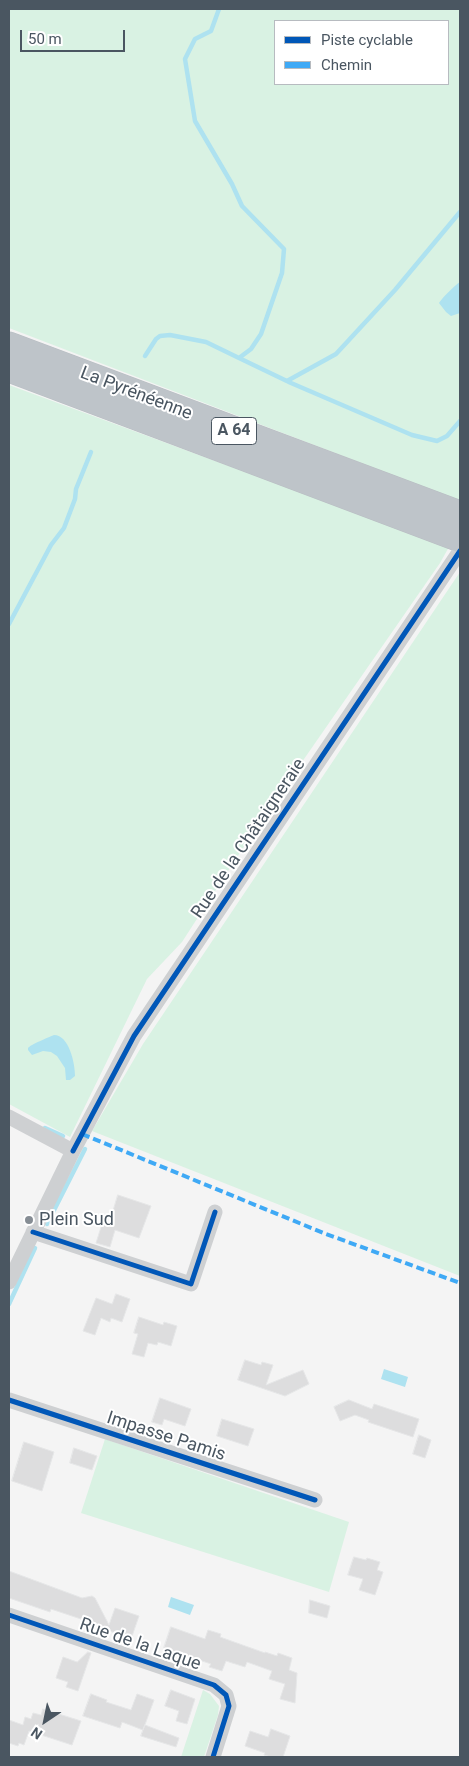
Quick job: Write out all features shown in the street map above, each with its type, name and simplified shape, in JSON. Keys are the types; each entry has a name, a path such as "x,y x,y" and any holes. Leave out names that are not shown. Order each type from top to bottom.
{"highway":[{"name":"La Pyrénéenne","path":"9,346 460,515"},
{"name":"La Pyrénéenne","path":"9,368 460,538"}],"street":[{"name":"Rue de la Châtaigneraie","path":"9,1282 12,1266 33,1232 73,1151 134,1036 460,551"},
{"path":"9,1117 73,1151"},
{"path":"33,1232 191,1284 215,1212"},
{"name":"Impasse Pamis","path":"9,1400 315,1500"},
{"name":"Rue de la Laque","path":"9,1615 214,1685 226,1695 229,1706 213,1757"}],"green space":[{"path":"9,9 460,9 460,501 9,328"},
{"path":"9,385 449,547 440,563 252,834 182,942 147,979 70,1137 9,1104"},
{"path":"460,572 460,1276 92,1131 143,1044"},
{"path":"105,1439 349,1522 329,1592 81,1513"},
{"path":"203,1690 210,1694 219,1706 218,1715 204,1757 181,1757"}],"water":[{"path":"460,282 460,313 451,316 439,303"},
{"path":"54,1035 64,1040 70,1051 75,1076 70,1080 66,1080 65,1068 57,1056 51,1052 43,1051 32,1055 28,1050 32,1045"},
{"path":"384,1369 408,1377 405,1387 381,1379"},
{"path":"171,1597 194,1605 190,1615 168,1607"}],"building":[{"path":"118,1195 151,1206 139,1238 115,1230 110,1247 96,1243 103,1221 109,1223"},
{"path":"116,1294 130,1299 122,1322 111,1318 110,1322 101,1318 95,1335 83,1331 96,1298 112,1304"},
{"path":"139,1317 163,1325 164,1322 177,1326 171,1346 158,1342 157,1345 148,1343 144,1357 132,1354 138,1334 134,1333"},
{"path":"245,1360 261,1365 262,1362 273,1365 266,1385 303,1370 309,1384 285,1396 238,1380"},
{"path":"160,1398 191,1409 185,1426 164,1419 162,1425 152,1422"},
{"path":"349,1400 372,1409 374,1404 419,1419 413,1437 368,1422 369,1420 355,1415 340,1421 334,1407"},
{"path":"222,1419 254,1429 248,1446 217,1436"},
{"path":"419,1435 431,1440 425,1458 413,1454"},
{"path":"24,1442 54,1452 42,1491 12,1481"},
{"path":"74,1448 97,1456 92,1470 70,1463"},
{"path":"354,1557 380,1562 377,1570 383,1572 375,1595 359,1590 363,1579 348,1575"},
{"path":"9,1571 82,1598 92,1596 95,1598 109,1625 115,1608 139,1616 131,1639 107,1630 108,1628 51,1609 50,1612 9,1598"},
{"path":"310,1600 330,1606 327,1618 309,1613"},
{"path":"171,1627 205,1639 208,1630 221,1634 220,1637 265,1653 277,1656 278,1653 292,1658 289,1670 297,1673 295,1703 280,1699 285,1684 269,1679 272,1671 247,1662 245,1667 226,1661 222,1671 209,1667 211,1664 164,1648"},
{"path":"88,1652 91,1653 78,1691 66,1687 68,1682 56,1678 63,1657 77,1662"},
{"path":"171,1690 195,1699 187,1724 176,1721 179,1711 165,1706"},
{"path":"91,1694 107,1700 106,1702 131,1710 137,1694 154,1700 143,1730 122,1722 120,1728 83,1716"},
{"path":"43,1709 81,1721 72,1745 29,1731 24,1745 19,1743 18,1746 9,1743 9,1720 23,1725 25,1717 31,1719 33,1713 41,1715"},
{"path":"145,1725 179,1738 176,1747 141,1736"},
{"path":"271,1729 290,1736 283,1757 264,1755 265,1753 245,1746 250,1731 268,1737"}],"waterway":[{"path":"145,356 156,339 160,336 170,335 206,342 239,358 251,349 261,334 282,273 284,249 242,206 232,184 195,121 185,59 195,39 211,31 219,9"},
{"path":"287,381 336,354 395,290 460,212"},
{"path":"239,358 291,383 412,435 437,441 447,436 460,421"},
{"path":"9,624 51,545 64,528 75,499 76,489 91,452"},
{"path":"45,1128 63,1136"},
{"path":"47,1224 85,1149"},
{"path":"9,1304 35,1248"}],"marked path":[{"path":"82,1134 326,1234 460,1283"}],"cycle path":[{"path":"73,1151 134,1036 460,551"},
{"path":"33,1232 191,1284 215,1212"},
{"path":"9,1400 315,1500"},
{"path":"9,1615 214,1685 226,1695 229,1706 213,1757"}],"place":[{"name":"Plein Sud","path":"29,1220"}]}
